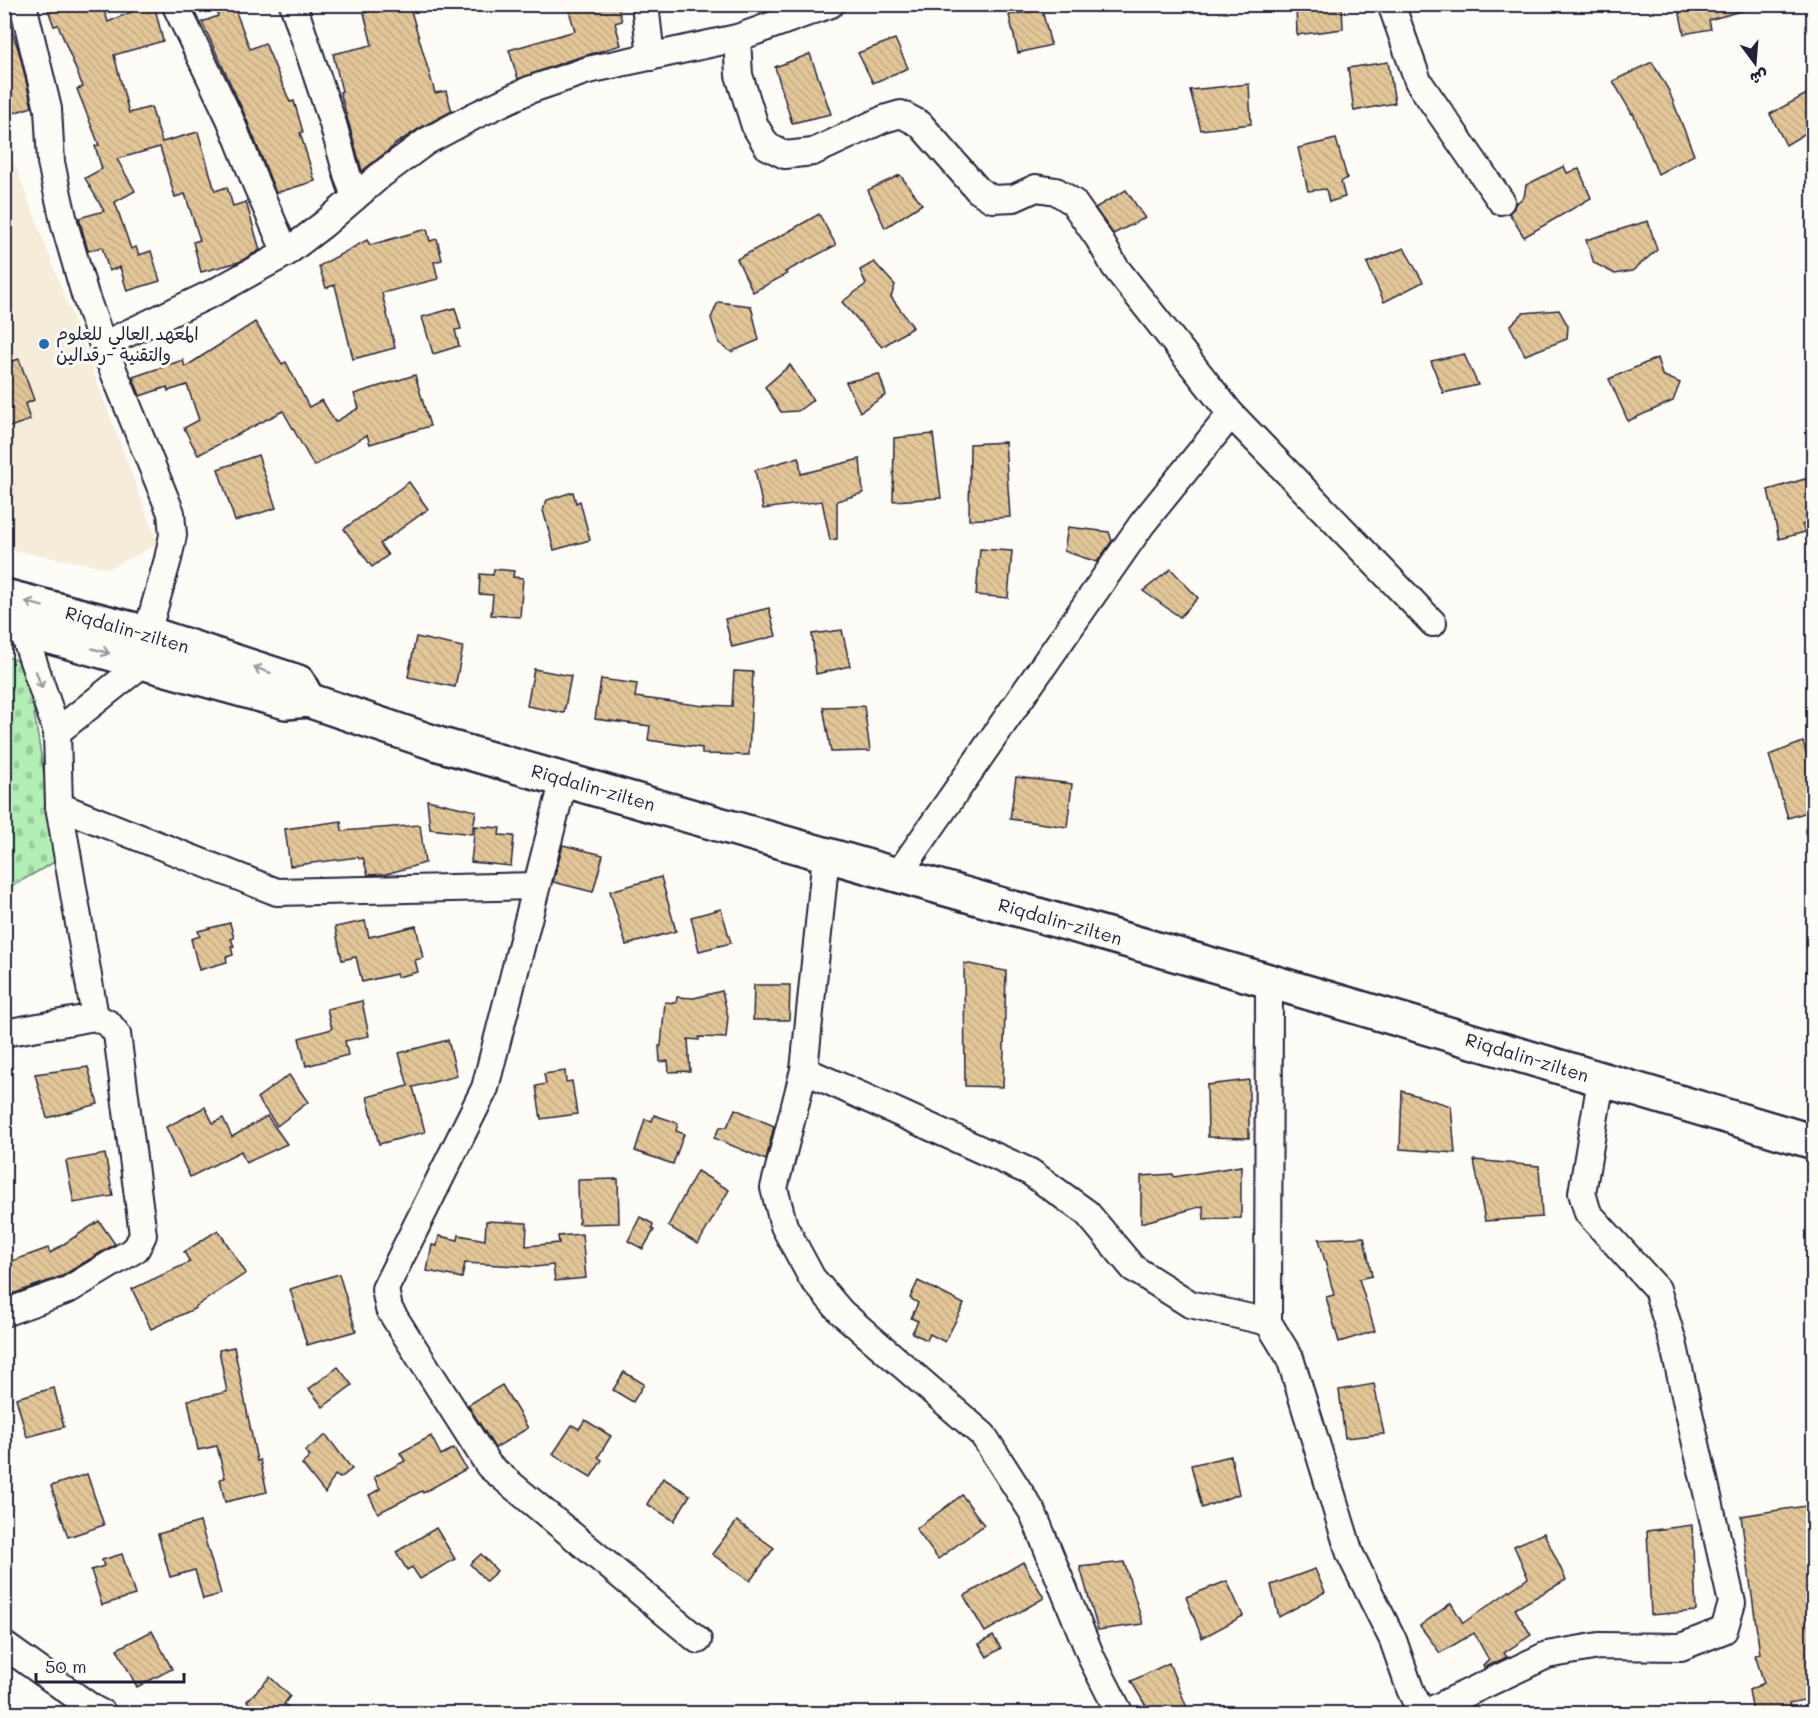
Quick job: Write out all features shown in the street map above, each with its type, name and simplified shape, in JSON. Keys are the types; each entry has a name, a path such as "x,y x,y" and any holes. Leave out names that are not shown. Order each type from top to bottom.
{"main road":[{"name":"Riqdalin-zilten","path":"4,596 145,648"},
{"name":"Riqdalin-zilten","path":"13,626 145,648 298,682 308,700 438,744 1269,981 1814,1142"}],"street":[{"path":"23,4 48,109 51,162 85,295 171,513 173,535 145,648 57,732"},
{"path":"175,4 230,119 286,253"},
{"path":"293,4 356,196"},
{"path":"645,4 651,57"},
{"path":"103,345 217,291 286,253 382,174 427,141 474,116 530,90 588,70 737,38 831,4"},
{"path":"1392,4 1418,81 1501,201"},
{"path":"737,38 739,75 755,126 767,146 785,155 813,152 884,119 902,114 920,124 978,190 992,199 1014,198 1036,188 1056,191 1073,202 1115,267 1231,414 1433,623"},
{"path":"897,876 1142,524 1231,414"},
{"path":"13,626 57,732 59,806 95,1017"},
{"path":"564,779 485,1088 385,1289 389,1309 489,1466 698,1640"},
{"path":"59,806 277,892 536,886"},
{"path":"826,855 804,1070 774,1188 784,1226 812,1278 841,1312 983,1435 1033,1513 1092,1659 1119,1713"},
{"path":"1269,981 1268,1322 1290,1358 1350,1554 1393,1640 1410,1689 1422,1713 1547,1655 1599,1646 1681,1647 1724,1630 1732,1603 1673,1342 1657,1289 1588,1212 1582,1193 1601,1080"},
{"path":"4,1033 95,1017 109,1024 117,1034 143,1235 136,1249 68,1290 4,1313"},
{"path":"804,1070 1030,1172 1087,1213 1132,1268 1190,1304 1268,1322"},
{"path":"4,1645 98,1712"}],"shaded area":[{"name":"المعهد العالي للعلوم والتقنية -رقدالين","path":"7,143 158,544 110,568 5,549 4,144"}],"green space":[{"path":"4,656 26,663 58,860 5,890"}],"building":[{"path":"46,4 102,4 108,22 149,4 154,4 163,41 114,55 129,113 151,107 162,142 198,132 215,191 227,187 233,206 246,202 260,250 239,262 201,272 193,242 200,240 185,194 175,197 160,147 117,159 135,191 115,202 131,249 136,247 139,255 151,251 160,281 127,291 120,267 109,271 102,247 88,251 79,218 104,211 85,178 102,169 95,146 99,145 77,89 83,87 58,25 54,26"},
{"path":"217,4 233,4 250,49 265,43 290,102 294,101 303,132 300,133 315,181 276,193 244,113 202,22 218,16"},
{"path":"395,4 409,4 435,93 446,91 452,111 394,145 362,171 340,92 342,91 333,54 372,45 364,13"},
{"path":"567,4 617,4 622,21 615,23 621,45 518,79 509,50 575,31"},
{"path":"1296,4 1342,4 1343,29 1297,35"},
{"path":"1678,4 1748,4 1748,9 1709,20 1711,29 1684,34"},
{"path":"1042,10 1051,45 1018,53 1009,15"},
{"path":"8,18 20,55 32,107 4,116 4,19"},
{"path":"895,39 908,68 873,83 858,53"},
{"path":"810,54 831,114 792,123 775,67"},
{"path":"1388,62 1395,103 1354,111 1348,68"},
{"path":"1652,62 1669,91 1694,155 1658,174 1633,113 1613,81"},
{"path":"1249,84 1251,124 1201,130 1190,90"},
{"path":"1814,90 1814,128 1786,145 1770,114"},
{"path":"1336,139 1347,178 1341,182 1345,197 1329,202 1326,189 1308,191 1298,148"},
{"path":"1564,166 1567,173 1579,169 1591,198 1524,237 1509,213 1524,197 1526,185"},
{"path":"900,175 922,204 885,228 868,190"},
{"path":"1126,190 1145,218 1113,234 1095,208"},
{"path":"819,214 836,245 753,292 737,259"},
{"path":"1648,221 1657,250 1632,271 1615,274 1594,263 1586,240"},
{"path":"427,229 430,241 437,239 442,260 434,262 438,279 382,293 395,348 353,359 335,285 326,288 319,266 367,240 370,245"},
{"path":"1404,248 1423,282 1384,302 1367,263"},
{"path":"874,262 895,285 891,297 913,327 882,347 842,302 866,284 860,270"},
{"path":"718,302 751,306 759,340 731,352 719,343 711,318"},
{"path":"455,308 461,329 455,330 459,346 433,354 422,317"},
{"path":"1559,310 1568,326 1567,339 1525,355 1510,326 1523,313"},
{"path":"255,322 282,364 286,362 309,407 322,400 335,422 359,408 354,394 415,375 430,426 370,444 367,435 314,466 283,411 198,455 184,428 199,420 187,385 168,391 167,387 140,396 133,377 183,360 185,367"},
{"path":"1464,354 1478,385 1443,393 1431,361"},
{"path":"1657,358 1662,375 1680,383 1673,401 1628,421 1609,379"},
{"path":"19,359 34,400 25,404 30,420 4,429 4,364"},
{"path":"790,365 813,400 798,411 781,412 765,387"},
{"path":"879,374 886,395 860,412 846,382"},
{"path":"933,434 941,498 893,501 894,438"},
{"path":"1005,442 1010,517 969,520 970,444"},
{"path":"258,455 276,508 235,521 218,469"},
{"path":"799,457 801,474 860,459 863,493 837,501 837,539 830,540 822,501 763,509 755,470"},
{"path":"1808,478 1814,495 1814,520 1802,525 1805,532 1779,539 1768,490"},
{"path":"409,482 428,509 380,544 388,555 372,567 344,529"},
{"path":"573,492 576,503 580,501 590,540 554,550 543,510 547,500"},
{"path":"1068,527 1109,532 1112,541 1097,562 1064,551"},
{"path":"980,549 1012,551 1008,598 976,595"},
{"path":"494,569 514,571 513,577 523,578 520,617 491,615 493,595 479,594 480,574 493,575"},
{"path":"1171,569 1198,598 1180,617 1143,591"},
{"path":"769,608 776,636 732,647 725,619"},
{"path":"842,630 850,666 816,674 812,634"},
{"path":"416,637 463,647 455,687 408,677"},
{"path":"534,669 571,676 564,713 527,706"},
{"path":"734,671 753,672 749,755 702,754 702,748 648,740 650,726 595,719 601,679 637,684 635,697 704,706 732,706"},
{"path":"864,706 870,751 831,752 823,707"},
{"path":"1803,742 1814,778 1814,810 1788,818 1769,755"},
{"path":"1016,777 1072,784 1067,827 1010,819"},
{"path":"427,800 476,811 472,834 430,829"},
{"path":"341,821 342,831 420,825 425,863 386,874 368,875 363,858 358,857 290,866 285,829"},
{"path":"475,826 500,828 499,835 514,836 511,866 471,862"},
{"path":"563,845 603,855 593,892 553,882"},
{"path":"661,877 676,931 626,945 610,891"},
{"path":"721,909 731,943 699,951 691,917"},
{"path":"365,921 369,937 416,926 423,958 415,960 418,972 397,977 396,974 362,982 356,957 342,960 335,927"},
{"path":"230,923 234,938 231,939 234,946 231,946 233,955 226,957 227,962 199,970 191,939 200,936 198,931"},
{"path":"964,963 1006,971 1003,1087 965,1086"},
{"path":"754,985 790,985 789,1020 753,1020"},
{"path":"722,991 728,1016 726,1038 688,1039 690,1071 669,1072 668,1061 660,1062 659,1046 661,1046 665,1002 676,1003 677,997 694,998"},
{"path":"362,1001 369,1036 345,1041 348,1055 306,1066 299,1038 332,1029 327,1009"},
{"path":"448,1040 457,1076 413,1087 425,1132 379,1144 367,1097 408,1086 399,1053"},
{"path":"88,1067 98,1104 47,1118 35,1074"},
{"path":"565,1071 566,1082 572,1081 577,1114 541,1119 536,1086 546,1084 544,1074"},
{"path":"289,1075 308,1102 277,1126 257,1098"},
{"path":"1249,1080 1249,1138 1208,1137 1207,1085"},
{"path":"1402,1091 1451,1106 1455,1153 1400,1149"},
{"path":"205,1107 213,1123 223,1118 232,1137 267,1116 287,1144 246,1163 241,1151 190,1177 166,1127"},
{"path":"735,1109 774,1126 766,1160 714,1138 720,1127 727,1127"},
{"path":"654,1115 678,1123 676,1131 684,1134 673,1164 635,1151 645,1119 652,1121"},
{"path":"105,1154 113,1196 74,1203 66,1161"},
{"path":"1474,1160 1539,1166 1542,1217 1485,1221"},
{"path":"1241,1166 1241,1218 1204,1219 1203,1206 1141,1223 1141,1176 1173,1174 1174,1177"},
{"path":"697,1171 729,1190 698,1244 668,1226"},
{"path":"618,1179 619,1223 579,1224 578,1180"},
{"path":"640,1217 653,1224 652,1229 654,1230 643,1249 628,1241"},
{"path":"99,1221 115,1244 62,1276 4,1297 4,1264 48,1248 50,1253"},
{"path":"486,1221 527,1223 526,1246 559,1243 558,1236 582,1234 586,1278 555,1281 553,1265 535,1267 465,1263 462,1278 427,1271 432,1245 437,1246 439,1236 458,1240 459,1235 485,1240"},
{"path":"218,1230 246,1273 196,1308 151,1329 132,1289 190,1262 184,1252"},
{"path":"1364,1237 1372,1276 1359,1279 1375,1331 1339,1342 1326,1297 1334,1295 1319,1239"},
{"path":"339,1274 356,1331 307,1345 290,1289"},
{"path":"918,1281 964,1304 945,1342 930,1334 927,1340 912,1333 918,1321 911,1318 918,1303 910,1298"},
{"path":"234,1347 257,1461 260,1460 267,1492 225,1502 220,1479 225,1478 217,1446 198,1450 188,1400 227,1392 219,1350"},
{"path":"338,1367 352,1385 323,1407 309,1389"},
{"path":"624,1372 644,1384 633,1402 613,1390"},
{"path":"1374,1384 1384,1434 1345,1438 1339,1390"},
{"path":"502,1385 528,1428 495,1448 468,1405"},
{"path":"54,1388 64,1427 27,1437 16,1398"},
{"path":"585,1420 611,1436 598,1457 602,1460 591,1477 553,1454 572,1425 579,1429"},
{"path":"326,1435 352,1469 340,1478 335,1475 325,1493 302,1464 310,1457 305,1451"},
{"path":"431,1436 441,1455 454,1448 466,1469 423,1493 422,1491 378,1513 369,1495 380,1489 374,1477 405,1461 400,1453"},
{"path":"1231,1456 1239,1494 1202,1508 1191,1465"},
{"path":"87,1474 104,1525 68,1537 51,1486"},
{"path":"663,1478 690,1495 674,1521 647,1504"},
{"path":"962,1495 984,1525 938,1559 916,1529"},
{"path":"1805,1506 1814,1550 1814,1698 1789,1703 1791,1713 1753,1713 1749,1690 1764,1683 1755,1655 1760,1654 1741,1516"},
{"path":"737,1521 774,1548 750,1581 712,1554"},
{"path":"200,1522 221,1594 203,1599 195,1570 170,1577 158,1534"},
{"path":"1692,1525 1696,1611 1651,1615 1647,1531"},
{"path":"436,1528 455,1559 420,1579 412,1567 407,1570 396,1552"},
{"path":"1544,1533 1566,1580 1515,1609 1531,1635 1504,1653 1507,1657 1484,1668 1483,1666 1489,1660 1474,1633 1440,1653 1420,1626 1451,1603 1463,1623 1528,1578 1514,1546"},
{"path":"122,1554 135,1595 102,1605 91,1570 104,1566 102,1560"},
{"path":"481,1554 497,1571 486,1581 470,1564"},
{"path":"1023,1562 1044,1598 985,1632 964,1596"},
{"path":"1124,1562 1143,1624 1098,1630 1080,1567"},
{"path":"1315,1569 1325,1592 1279,1617 1271,1585"},
{"path":"1227,1581 1243,1616 1202,1638 1186,1597"},
{"path":"152,1631 172,1669 137,1687 117,1649"},
{"path":"993,1636 1001,1648 987,1657 979,1644"},
{"path":"1169,1663 1189,1713 1150,1713 1131,1681"},
{"path":"270,1677 290,1696 284,1704 295,1713 260,1713 247,1701"}],"place":[{"name":"المعهد العالي للعلوم والتقنية -رقدالين","path":"44,344"}]}
